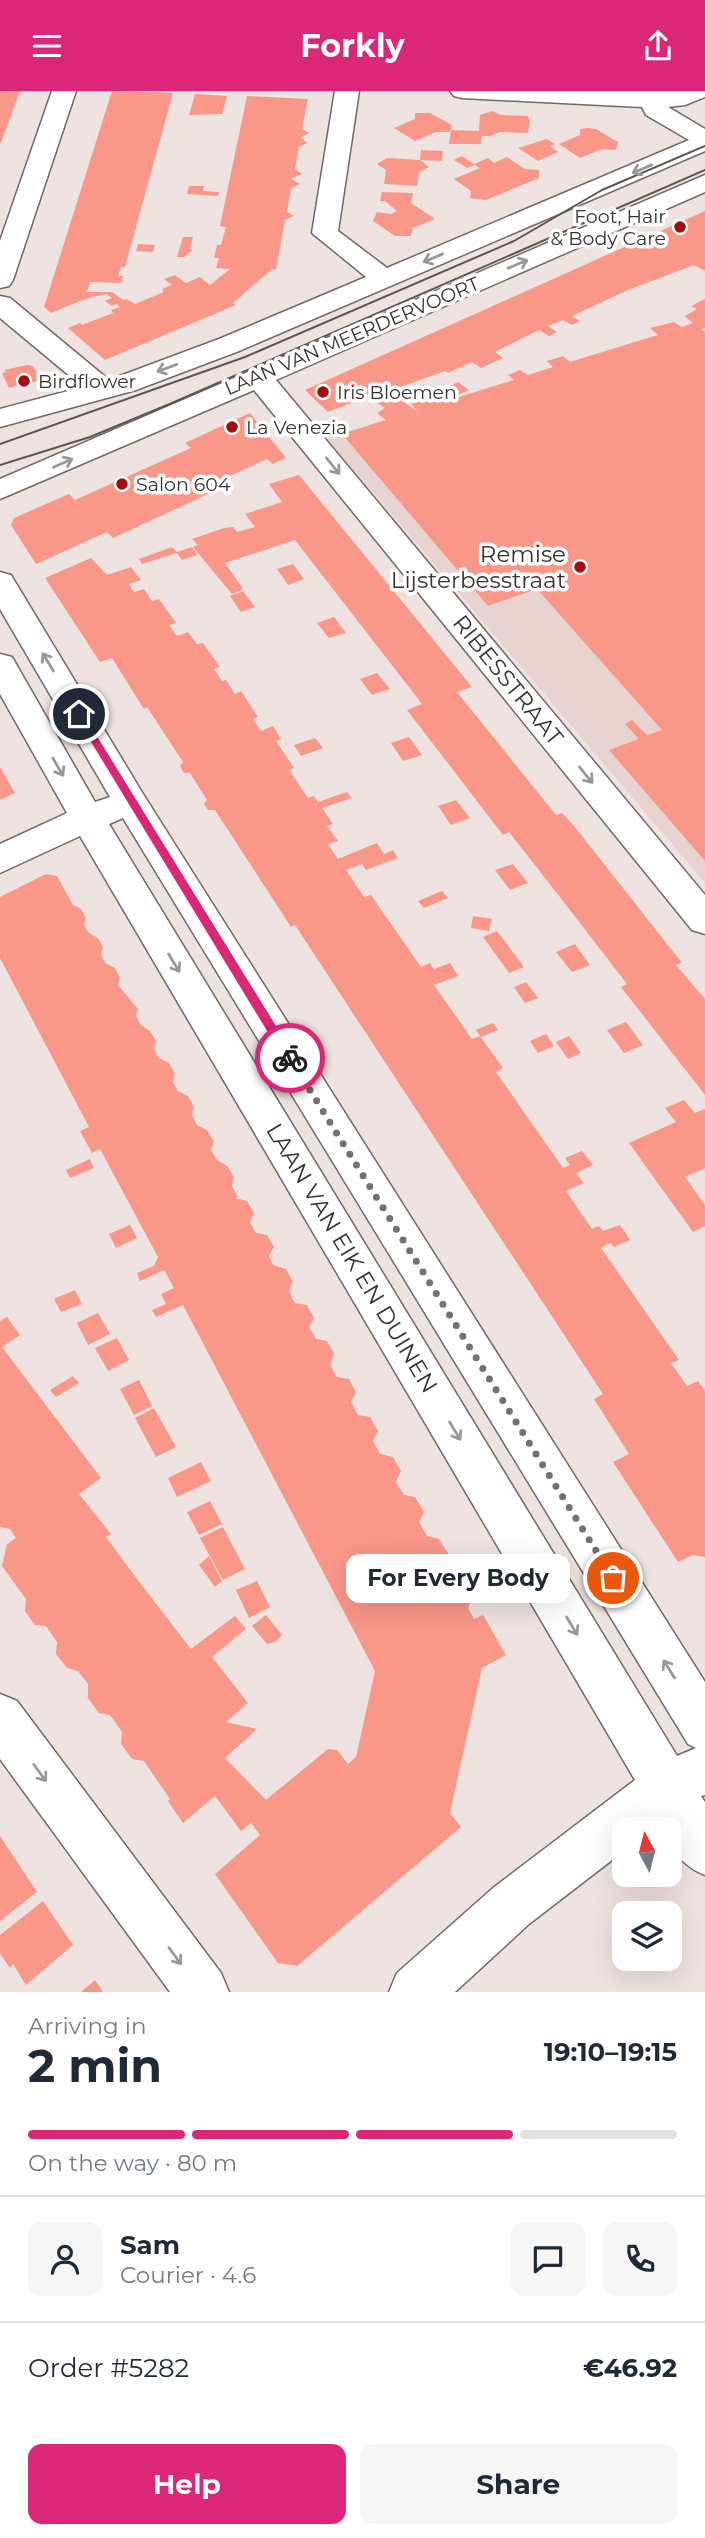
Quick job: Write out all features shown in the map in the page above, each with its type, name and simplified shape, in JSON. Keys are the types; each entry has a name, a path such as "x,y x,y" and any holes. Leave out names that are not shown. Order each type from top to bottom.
{"street":[{"path":"0,280 64,91"},
{"path":"347,91 325,233 384,278"},
{"path":"461,91 652,100 676,100 698,91"},
{"path":"652,100 655,110 705,141"},
{"name":"LAAN VAN MEERDERVOORT","path":"0,418 104,390 229,345 705,141"},
{"name":"LAAN VAN MEERDERVOORT","path":"0,490 705,183"},
{"path":"0,304 104,390"},
{"name":"RIBESSTRAAT","path":"258,376 705,920"},
{"path":"0,582 131,803 705,1727"},
{"name":"LAAN VAN EIK EN DUINEN","path":"0,665 88,818 550,1588 685,1778 705,1850"},
{"path":"0,860 88,818 131,803"},
{"path":"0,1717 202,1992"},
{"path":"416,1992 511,1906 685,1778"}],"shaded area":[{"name":"Remise Lijsterbesstraat","path":"705,306 705,883 327,438 692,324 685,316"}],"building":[{"path":"0,91 20,91 0,145"},
{"path":"112,91 173,93 125,267 121,267 118,276 123,276 121,283 90,282 87,292 112,292 135,304 164,292 162,289 172,285 164,279 175,275 186,283 200,277 210,285 230,269 216,268 219,258 214,258 226,227 220,226 247,96 308,99 302,129 309,133 301,137 307,143 299,147 295,169 302,174 291,179 300,184 291,188 287,212 294,216 285,220 276,270 272,269 233,303 236,305 105,360 68,328 113,313 111,310 120,307 105,301 112,298 106,294 85,299 51,313 44,307"},
{"path":"195,94 227,96 222,114 189,115"},
{"path":"492,111 501,115 528,116 528,133 500,132 482,136 481,144 449,144 451,130 479,131 480,115"},
{"path":"415,113 430,113 452,125 451,129 449,132 436,132 415,141 394,128 415,119"},
{"path":"580,129 596,129 618,142 615,150 602,149 580,158 559,144 580,135"},
{"path":"547,139 555,144 550,146 558,152 538,161 518,148"},
{"path":"421,150 443,151 442,161 420,160"},
{"path":"462,156 474,164 488,158 494,163 507,157 525,169 539,170 539,178 486,200 470,198 471,191 454,179 480,168 475,165 467,168 454,160"},
{"path":"387,158 420,160 429,167 419,172 417,186 384,184 386,170 377,164"},
{"path":"189,186 204,186 203,191 219,192 218,196 187,194"},
{"path":"382,192 413,193 411,203 435,219 413,228 411,236 395,236 373,221 377,212 391,214 397,211 385,201 380,201"},
{"name":"Remise Lijsterbesstraat","path":"705,211 705,271 694,265 628,290 572,316 580,321 572,325 563,320 548,326 557,332 549,336 539,330 495,352 503,358 481,368 472,362 448,373 445,371 389,391 418,412 411,404 438,396 443,402 514,380 508,375 520,370 528,375 553,367 547,361 563,356 570,362 658,335 650,328 674,322 682,327 693,323 685,316 697,309 691,306 705,299 705,328 701,329 705,333 705,861 609,750 639,739 625,724 632,720 647,735 662,730 537,589 488,606 342,434 386,420 377,413 385,408 368,396 328,412 305,390"},
{"path":"183,237 193,237 190,249 193,250 184,257 177,257"},
{"path":"138,244 155,245 153,252 136,251"},
{"path":"33,366 41,380 9,388 2,373 6,372 4,370"},
{"path":"458,382 469,390 456,396 445,389"},
{"path":"250,413 286,458 273,464 267,459 226,478 232,483 113,538 107,532 36,564 11,525 14,518 69,494 75,500 191,448 185,443"},
{"path":"299,475 472,687 457,692 556,815 562,813 575,827 682,963 676,965 705,999 705,1095 621,987 627,984 563,901 509,832 503,835 407,710 422,704 295,540 225,563 242,587 242,590 232,594 193,547 198,545 192,539 224,528 233,527 237,532 255,527 245,514 282,502 269,484"},
{"path":"172,547 177,552 192,547 197,555 182,560 177,553 142,564 139,559"},
{"path":"91,558 107,575 131,567 141,580 129,584 134,592 144,589 152,601 159,599 176,623 169,625 177,636 188,632 197,644 203,643 220,667 214,669 222,681 226,680 235,694 241,691 258,717 253,719 261,731 273,726 281,739 276,741 294,768 289,770 308,798 314,796 318,802 347,792 352,798 322,808 333,824 327,826 338,841 328,844 338,859 377,843 384,854 393,850 398,858 366,870 362,864 346,870 364,897 371,895 421,967 430,963 434,969 450,963 458,976 434,985 472,1039 480,1036 503,1068 496,1072 563,1168 570,1165 565,1158 582,1151 593,1165 576,1173 584,1183 566,1191 592,1229 599,1226 603,1231 620,1225 625,1232 630,1240 614,1247 610,1243 601,1248 679,1360 671,1363 687,1386 698,1381 705,1391 705,1557 693,1555 678,1562 613,1462 629,1454 594,1399 603,1394 295,925 291,927 215,810 208,810 204,804 207,800 190,773 184,773 180,766 183,762 147,707 144,709 112,658 100,662 45,578"},
{"path":"293,564 304,579 288,585 277,569"},
{"path":"243,591 255,607 241,612 230,596"},
{"path":"334,617 346,633 329,638 317,623"},
{"path":"377,673 390,689 372,695 360,679"},
{"path":"409,737 422,755 403,761 391,743"},
{"path":"315,738 323,748 301,756 294,745"},
{"path":"0,767 15,793 0,800"},
{"path":"456,800 470,818 451,825 438,806"},
{"path":"513,864 528,883 510,890 495,870"},
{"path":"46,874 57,876 73,905 81,909 86,918 84,925 89,933 98,938 103,948 101,954 105,963 115,968 120,978 118,985 138,1009 136,1016 141,1025 150,1031 156,1041 154,1049 159,1058 169,1063 175,1074 173,1082 178,1091 188,1096 194,1107 192,1115 197,1125 207,1130 214,1142 211,1150 234,1177 232,1186 238,1197 235,1198 247,1201 254,1213 250,1222 256,1233 267,1235 274,1247 269,1256 273,1265 286,1269 293,1282 289,1291 293,1300 295,1303 307,1305 314,1318 309,1327 316,1339 327,1341 334,1354 330,1364 335,1374 337,1377 349,1379 356,1392 351,1402 358,1415 370,1417 378,1431 373,1441 380,1454 393,1457 401,1471 396,1482 404,1495 415,1497 424,1512 419,1522 427,1536 439,1539 448,1553 444,1565 451,1579 464,1581 473,1597 468,1608 474,1619 483,1615 506,1655 482,1668 450,1813 461,1827 297,1966 278,1963 215,1874 260,1835 251,1823 241,1831 215,1796 183,1823 144,1761 132,1759 121,1744 122,1732 110,1715 99,1713 88,1698 88,1684 78,1671 67,1668 56,1654 57,1642 46,1626 35,1625 25,1611 26,1599 2,1566 7,1544 16,1538 10,1529 0,1527 0,1321 7,1317 20,1335 2,1347 101,1478 79,1494 111,1534 106,1537 137,1579 191,1649 235,1616 246,1629 212,1657 248,1703 226,1722 257,1729 225,1758 266,1800 328,1749 337,1750 348,1764 356,1757 375,1671 183,1305 156,1317 152,1310 166,1304 161,1294 174,1288 164,1270 140,1281 137,1273 154,1266 158,1257 100,1149 92,1153 80,1131 89,1127 0,958 0,897"},
{"path":"442,891 448,898 424,908 418,901"},
{"path":"473,916 492,919 489,931 471,928"},
{"path":"497,931 524,967 509,973 483,937"},
{"path":"575,944 590,965 572,972 556,952"},
{"path":"526,982 538,998 525,1003 514,987"},
{"path":"626,1022 643,1045 624,1053 607,1030"},
{"path":"493,1023 498,1030 481,1037 476,1030"},
{"path":"546,1034 554,1046 538,1053 530,1041"},
{"path":"569,1036 581,1053 568,1059 556,1042"},
{"path":"684,1100 695,1113 705,1109 705,1168 685,1177 705,1205 705,1226 693,1232 629,1143 676,1122 665,1108"},
{"path":"90,1159 94,1168 70,1178 66,1170"},
{"path":"130,1225 137,1238 116,1248 109,1234"},
{"path":"75,1290 82,1304 61,1312 54,1299"},
{"path":"98,1313 110,1334 88,1345 77,1323"},
{"path":"117,1338 129,1360 108,1371 95,1348"},
{"path":"73,1376 79,1383 56,1397 50,1390"},
{"path":"139,1380 152,1406 134,1415 120,1389"},
{"path":"154,1408 176,1447 156,1457 135,1418"},
{"path":"201,1462 211,1481 177,1497 168,1478"},
{"path":"210,1501 222,1524 199,1535 187,1512"},
{"path":"223,1527 245,1569 223,1580 200,1538"},
{"path":"209,1556 222,1581 215,1587 199,1565"},
{"path":"257,1581 270,1607 249,1618 236,1590"},
{"path":"266,1615 282,1635 275,1642 267,1644 252,1626"},
{"path":"0,1836 37,1892 0,1921"},
{"path":"43,1901 73,1945 26,1985 13,1964 10,1968 0,1953 0,1935"},
{"path":"95,1980 103,1992 81,1992"}],"tram line":[{"path":"0,444 245,357 514,241 602,190 705,146"},
{"path":"0,465 90,437 172,403 705,170"}],"way so far":[{"path":"290,1058 613,1578"}],"place":[{"name":"Foot, Hair & Body Care","path":"680,227"},
{"name":"Birdflower","path":"24,381"},
{"name":"Iris Bloemen","path":"323,392"},
{"name":"La Venezia","path":"232,427"},
{"name":"Salon 604","path":"122,484"},
{"name":"Remise Lijsterbesstraat","path":"580,567"},
{"name":"For Every Body","path":"613,1578"}],"route":[{"path":"79,714 131,803 290,1058"}]}
